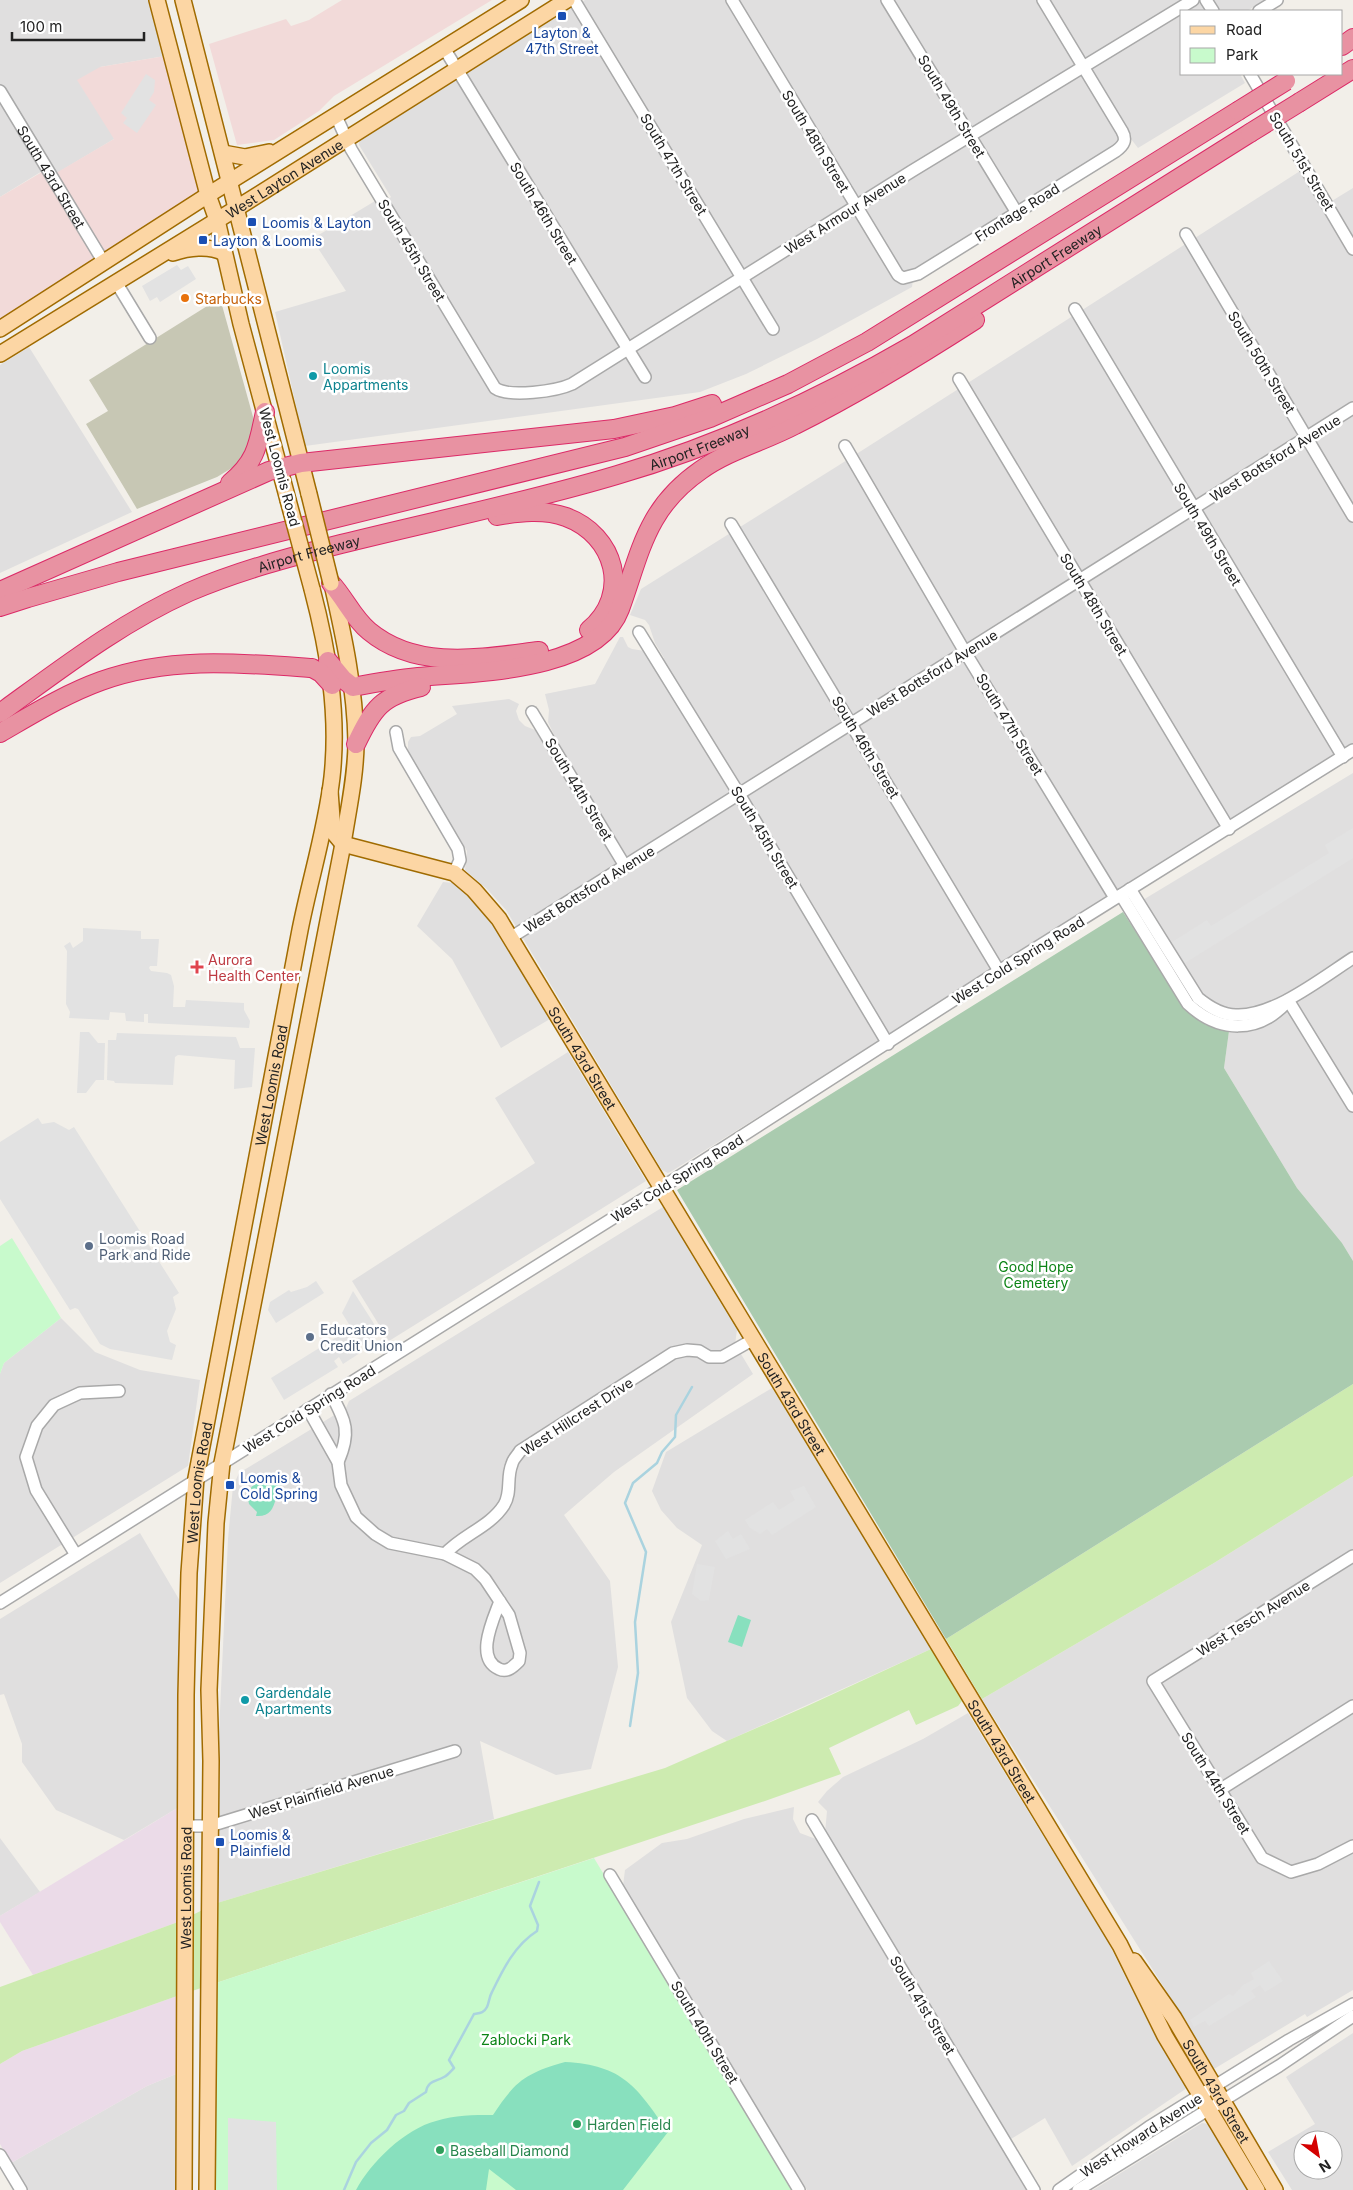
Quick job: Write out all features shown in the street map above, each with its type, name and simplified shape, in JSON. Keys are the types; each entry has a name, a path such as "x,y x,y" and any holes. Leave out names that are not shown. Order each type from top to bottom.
{"highway":[{"name":"Airport Freeway","path":"0,713 85,652 135,620 189,592 267,563 617,476 754,427 856,378 913,345 1353,69"},
{"name":"Airport Freeway","path":"0,608 118,572 625,446 710,418 788,384 867,342 1292,77"},
{"path":"328,661 343,679 353,687 416,677 462,674 542,662 572,653 592,643 603,634 619,611 645,535 665,502 676,489 714,462 791,428 926,351 1052,269 1057,254"},
{"path":"0,591 219,492 281,467 301,463 604,430 642,424 696,410 730,398 780,377 840,346 867,342"},
{"path":"219,492 239,476 251,462 265,412"},
{"path":"332,583 360,623 380,639 413,654 452,659 542,650 574,640 595,625 603,614 613,590 612,563 598,538 583,525 553,514 512,513 394,538 364,538"},
{"path":"0,733 63,697 96,683 127,674 173,665 215,662 312,668 321,673 332,685"},
{"path":"356,744 378,707 393,695 462,674"}],"main road":[{"name":"West Loomis Road","path":"157,0 208,194 217,220 265,412 312,588 332,685 334,750 330,791 321,841 310,878 196,1478 189,1573 187,1658 183,2088 184,2190"},
{"path":"173,0 182,35 188,42 194,45"},
{"name":"West Loomis Road","path":"184,0 332,583 353,687 356,744 354,772 343,844 222,1463 216,1523 209,1690 210,1826 207,2190"},
{"name":"West Layton Avenue","path":"0,329 230,180 521,0"},
{"name":"West Layton Avenue","path":"0,354 237,208 567,0"},
{"path":"223,153 252,156 269,152 295,141"},
{"path":"154,259 193,248 215,250 224,253"},
{"path":"330,791 333,832 343,844"},
{"path":"321,841 325,847 329,866 331,908"},
{"name":"South 43rd Street","path":"343,844 454,873 487,904 510,938 754,1339 1120,1945 1152,2013 1256,2190"},
{"path":"258,1158 282,1161"},
{"name":"South 43rd Street","path":"1120,1945 1160,1996 1224,2100 1276,2190"},
{"path":"183,2088 208,2087"}],"street":[{"name":"South 47th Street","path":"574,0 773,329"},
{"name":"South 48th Street","path":"732,0 856,208 898,275 905,278"},
{"name":"South 49th Street","path":"888,0 1017,213"},
{"path":"1043,0 1083,68"},
{"name":"West Armour Avenue","path":"492,382 498,390 510,392 561,388 572,384 742,277 1193,0"},
{"path":"1261,10 1277,0"},
{"name":"South 46th Street","path":"444,48 645,377"},
{"name":"Frontage Road","path":"905,278 916,275 1116,151 1124,144 1125,140 1122,131 1083,68"},
{"name":"South 51st Street","path":"1251,75 1353,249"},
{"name":"South 43rd Street","path":"0,91 103,261"},
{"name":"South 45th Street","path":"336,116 346,139 492,382"},
{"name":"South 50th Street","path":"1186,234 1353,516"},
{"path":"116,282 150,338"},
{"name":"South 49th Street","path":"1075,310 1343,757"},
{"name":"South 48th Street","path":"959,379 1229,829"},
{"name":"West Bottsford Avenue","path":"510,938 1353,408"},
{"name":"South 47th Street","path":"844,446 966,652 1193,1001 1199,1014 1211,1022 1236,1026 1252,1025 1277,1013 1288,1000 1353,958"},
{"name":"South 46th Street","path":"731,524 999,971"},
{"name":"South 45th Street","path":"639,632 739,794 888,1044"},
{"name":"South 44th Street","path":"532,712 625,866"},
{"path":"396,732 399,748 458,849 460,860 454,873"},
{"name":"West Cold Spring Road","path":"0,1603 196,1478 661,1188 999,971 1353,750"},
{"path":"1288,1000 1353,1106"},
{"name":"West Hillcrest Drive","path":"445,1554 456,1542 495,1517 505,1504 510,1491 512,1464 520,1451 673,1353 687,1350 699,1351 709,1357 722,1357 754,1339"},
{"path":"76,1555 36,1490 26,1456 37,1426 54,1405 80,1393 119,1391"},
{"path":"331,1394 345,1421 347,1430 345,1443 338,1462"},
{"path":"308,1409 338,1462 341,1485 356,1517 375,1534 400,1546 445,1554 475,1569 485,1578 500,1601 514,1627 520,1653 519,1661 507,1670 500,1670 494,1666 488,1654 486,1642 500,1601"},
{"name":"West Tesch Avenue","path":"1153,1681 1353,1556"},
{"name":"South 44th Street","path":"1153,1681 1262,1858 1291,1872 1318,1864 1353,1846"},
{"path":"1221,1789 1353,1706"},
{"name":"West Plainfield Avenue","path":"186,1826 210,1826 455,1751"},
{"name":"South 41st Street","path":"812,1820 1034,2190"},
{"name":"South 40th Street","path":"610,1875 799,2190"},
{"name":"West Howard Avenue","path":"1059,2190 1149,2127 1296,2036 1353,2004"},
{"name":"West Howard Avenue","path":"1078,2190 1279,2066 1353,2016"},
{"path":"0,2155 21,2190"}],"shaded area":[{"path":"0,0 153,0 165,56 100,67 114,139 57,173 52,165 0,197"},
{"path":"342,0 492,0 334,96 319,111 274,140 237,145 209,44 286,19 291,26 309,20"},
{"path":"585,0 1265,0 1249,10 1180,10 1180,75 1241,75 1245,83 1138,148 1131,139 1116,145 914,271 912,287 817,339 746,374 700,392 305,446 275,312 346,291 312,239 375,201 378,206 391,197 359,145 360,138"},
{"path":"165,56 208,195 0,329 0,197 47,169 51,176 114,139 77,80 100,67"},
{"path":"146,74 155,80 154,92 149,100 156,105 137,133 123,123 127,118 121,113"},
{"path":"1300,171 1322,207 1353,188 1353,744 672,1171 668,1173 662,1170 506,910 487,889 465,870 467,851 411,758 408,751 408,742 411,737 420,736 457,714 452,706 509,699 519,704 516,711 519,720 525,726 535,730 549,750 559,745 548,722 549,710 545,694 595,684 620,637 623,637 628,647 645,651 654,664 664,658 655,643 649,625 645,620 630,615 641,589"},
{"path":"177,265 181,270 188,266 196,279 160,302 157,297 150,301 142,286"},
{"path":"220,298 255,424 252,439 240,463 217,477 137,509 86,424 108,411 89,380"},
{"path":"29,347 132,512 0,573 0,365"},
{"path":"1353,773 1353,1261 1342,1243 1297,1188 1224,1068 1229,1031 1206,1025 1182,1003 1123,912"},
{"path":"1353,828 1353,858 1185,963 1172,942 1207,920 1211,926 1329,853 1325,845"},
{"path":"443,882 454,883 471,896 488,917 550,1019 501,1048 452,959 417,926"},
{"path":"83,928 141,931 141,939 159,939 157,966 150,966 149,968 151,971 171,975 174,986 173,1007 185,1007 186,1000 244,1003 244,1010 250,1021 249,1028 148,1023 148,1014 144,1014 144,1022 126,1021 125,1013 110,1012 109,1020 69,1018 70,1012 66,1004 67,951 64,946 70,942 73,948 83,941"},
{"path":"80,1032 89,1032 98,1043 105,1043 104,1080 96,1080 86,1093 77,1093"},
{"path":"117,1033 236,1037 240,1048 255,1048 252,1087 234,1089 235,1060 178,1055 175,1057 173,1085 115,1083 114,1081 107,1080 108,1040 116,1040"},
{"path":"568,1052 646,1181 389,1341 352,1281 535,1163 495,1098"},
{"name":"Loomis Road Park and Ride","path":"38,1118 42,1124 54,1122 69,1130 74,1127 179,1293 173,1297 176,1309 167,1331 170,1342 176,1345 172,1360 110,1349 100,1344 78,1309 70,1310 0,1199 0,1142"},
{"path":"663,1207 737,1330 735,1344 753,1374 614,1472 564,1515 610,1581 618,1667 591,1769 556,1775 480,1741 494,1819 217,1903 217,1775 228,1539 233,1486 239,1473 346,1408 349,1401"},
{"path":"316,1281 324,1293 276,1323 268,1310 270,1302 289,1290 291,1292 307,1287"},
{"path":"353,1291 378,1330 373,1338 362,1345 342,1313"},
{"path":"61,1318 95,1352 140,1370 200,1380 188,1466 0,1583 0,1374 4,1363"},
{"path":"347,1330 360,1353 343,1364 339,1357 334,1361 338,1367 284,1400 271,1378 324,1345 328,1351 333,1348 329,1342"},
{"path":"772,1388 931,1649 727,1741 712,1731 687,1698 671,1622 702,1545 677,1528 661,1510 652,1491 666,1452"},
{"path":"1353,1476 1353,1990 1307,2017 1305,2014 1214,2069 982,1699 1214,1563"},
{"path":"804,1486 816,1507 772,1535 767,1529 760,1534 750,1528 745,1520 773,1502 779,1510 795,1500 790,1491"},
{"path":"728,1531 733,1539 741,1534 750,1549 726,1559 715,1541"},
{"path":"140,1533 180,1601 179,1807 124,1840 56,1810 22,1762 22,1744 4,1694 0,1695 0,1619"},
{"path":"697,1564 715,1567 709,1600 701,1601 692,1594"},
{"path":"968,1713 1107,1940 1149,2024 1187,2088 1072,2166 1045,2118 1011,2139 825,1833 827,1811 818,1802 843,1777 923,1739"},
{"path":"179,1807 178,1922 33,1975 0,1922 0,1916"},
{"path":"794,1807 793,1819 800,1833 816,1839 1027,2190 807,2190 623,1886 625,1870 662,1843 687,1839 744,1819"},
{"path":"0,1838 40,1892 0,1916"},
{"path":"1269,1961 1283,1981 1265,1992 1260,1985 1251,1991 1256,1997 1209,2026 1205,2021 1194,2027 1190,2020 1229,1994 1233,1996 1243,1985 1254,1979 1251,1973"},
{"path":"177,1996 176,2074 147,2086 11,2163 0,2144 0,2064 22,2051"},
{"path":"1353,2033 1353,2190 1292,2190 1268,2152 1293,2137 1293,2180 1343,2180 1343,2130 1305,2130 1315,2124 1286,2077"},
{"path":"176,2074 176,2190 27,2190 11,2163 147,2086"},
{"path":"228,2118 276,2122 277,2190 228,2190"},
{"path":"1202,2123 1209,2124 1249,2190 1093,2190"}],"green space":[{"name":"Good Hope Cemetery","path":"1123,912 1182,1003 1206,1025 1229,1031 1224,1068 1297,1188 1342,1243 1353,1261 1353,1384 946,1639 677,1190"},
{"path":"12,1238 61,1318 4,1363 0,1374 0,1246"},
{"path":"1353,1384 1353,1476 1214,1563 982,1699 946,1639"},
{"path":"264,1481 274,1483 281,1481 282,1483 280,1484 285,1497 276,1498 272,1509 267,1514 256,1516 257,1512 249,1504 248,1496 253,1486"},
{"path":"738,1615 751,1620 742,1647 728,1642"},
{"path":"931,1649 962,1701 958,1706 916,1725 909,1710 829,1748 841,1774 765,1801 177,1996 22,2051 0,2064 0,1987 178,1922 217,1903 665,1768"},
{"name":"Zablocki Park","path":"594,1858 793,2190 215,2190 216,1983"},
{"name":"Harden Field","path":"565,2062 601,2068 627,2081 647,2102 668,2132 623,2190 516,2190 489,2169 486,2190 356,2190 362,2179 380,2158 413,2131 424,2125 450,2118 471,2115 493,2115 508,2094 523,2080 540,2070"}],"waterway":[{"path":"630,1726 638,1673 635,1622 646,1552 625,1503 633,1483 657,1463 662,1452 675,1437 676,1415 692,1387"},
{"path":"344,2190 356,2162 371,2143 387,2130 396,2115 404,2111 409,2103 426,2092 430,2083 445,2076 454,2068 449,2060 474,2014 486,2009 491,1994 510,1958 522,1943 537,1931 538,1925 530,1906 539,1882"}],"place":[{"name":"Layton & 47th Street","path":"562,16"},
{"name":"Loomis & Layton","path":"252,222"},
{"name":"Layton & Loomis","path":"203,240"},
{"name":"Starbucks","path":"185,298"},
{"name":"Loomis Appartments","path":"313,376"},
{"name":"Aurora Health Center","path":"197,967"},
{"name":"Loomis Road Park and Ride","path":"89,1246"},
{"name":"Educators Credit Union","path":"310,1337"},
{"name":"Loomis & Cold Spring","path":"230,1485"},
{"name":"Gardendale Apartments","path":"245,1700"},
{"name":"Loomis & Plainfield","path":"220,1842"},
{"name":"Harden Field","path":"577,2124"},
{"name":"Baseball Diamond","path":"440,2150"}]}
